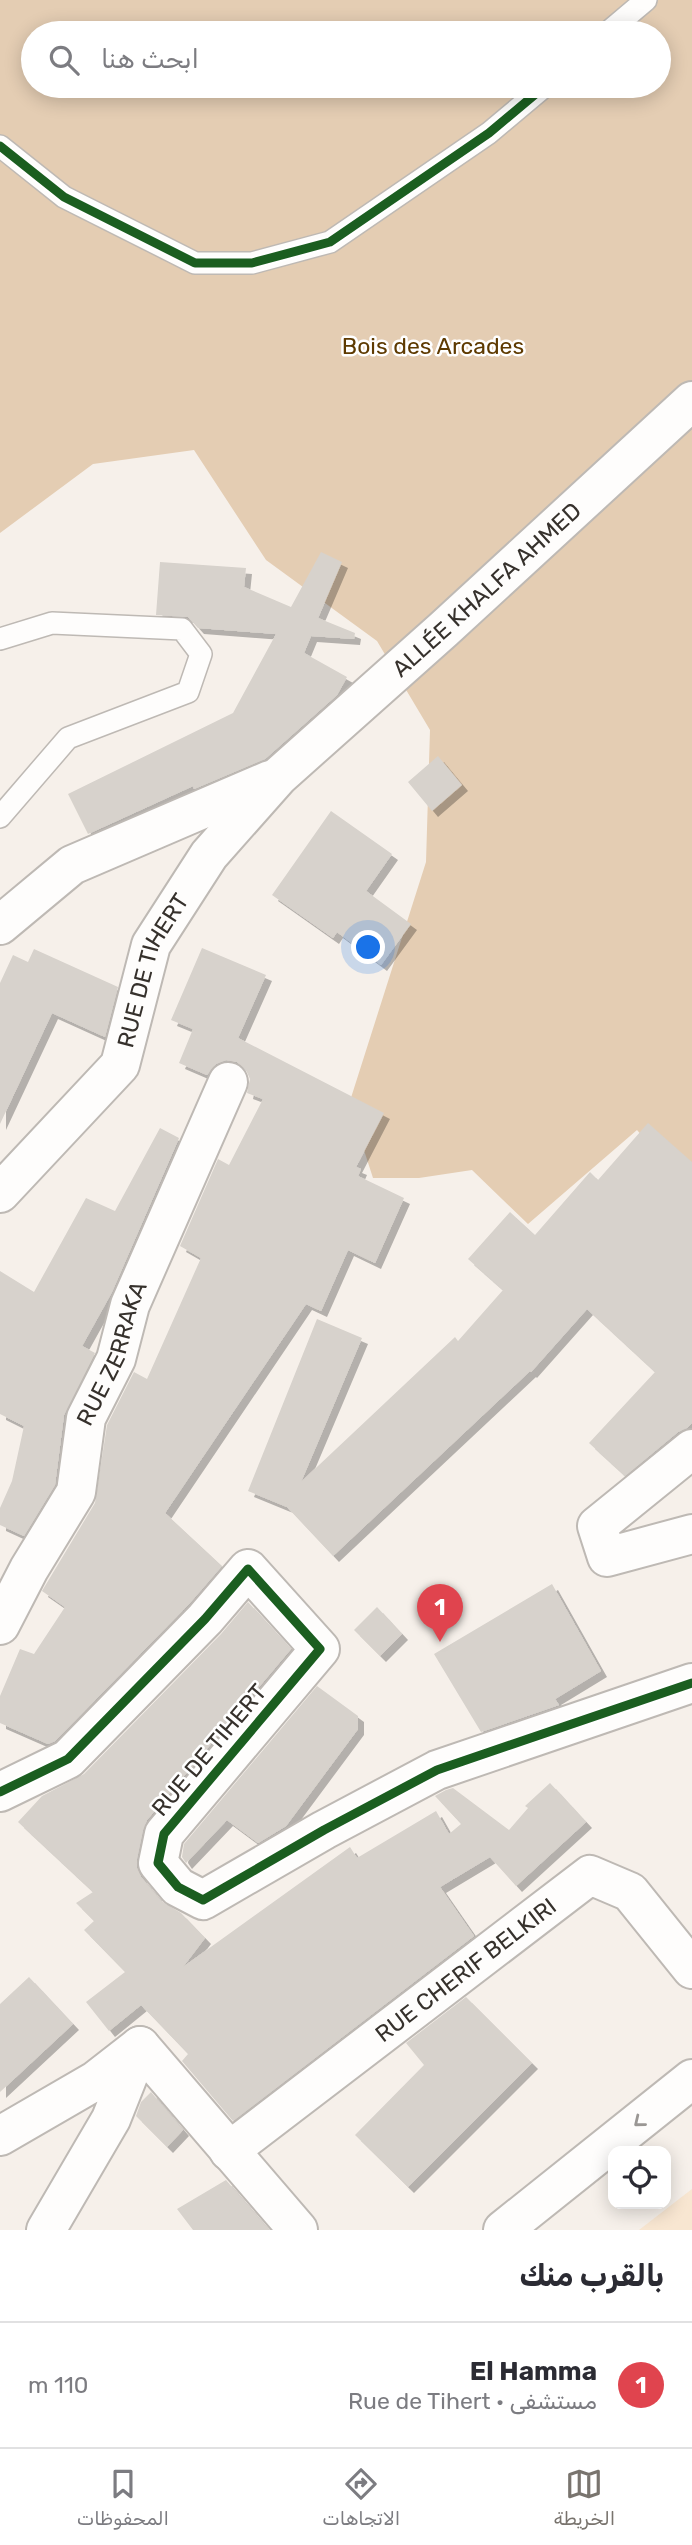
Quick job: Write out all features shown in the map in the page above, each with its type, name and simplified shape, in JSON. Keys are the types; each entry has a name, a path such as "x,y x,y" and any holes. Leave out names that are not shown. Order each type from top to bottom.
{"street":[{"name":"ALLÉE KHALFA AHMED","path":"279,776 692,401"},
{"path":"0,925 72,864 279,776"},
{"name":"RUE DE TIHERT","path":"0,1193 120,1065 152,945 209,855 279,776"},
{"name":"RUE ZERRAKA","path":"0,1625 29,1569 76,1492 86,1418 116,1359 130,1305 228,1082"},
{"path":"692,1449 597,1526 607,1557 692,1534"},
{"name":"RUE DE TIHERT","path":"0,1792 68,1759 205,1619 248,1569 320,1649 164,1834 158,1863 178,1887 203,1900 324,1830 437,1770 692,1683"},
{"name":"RUE CHERIF BELKIRI","path":"229,2151 590,1875 629,1892 692,1969"},
{"path":"141,2046 298,2230"},
{"path":"0,2136 95,2081 141,2046"},
{"path":"46,2230 111,2119 141,2046"},
{"path":"503,2230 692,2079"}],"lane":[{"path":"621,21 646,0"},
{"path":"0,146 64,197 195,263 252,263 330,242 489,133 531,98"},
{"path":"0,639 52,623 182,629 201,654 188,692 68,738 0,817"}],"shaded area":[{"path":"692,2189 692,2230 639,2230 666,2209 671,2209 671,2205"}],"green space":[{"name":"Bois des Arcades","path":"0,0 692,0 692,1194 637,1130 528,1224 472,1170 419,1178 373,1178 349,1104 426,862 430,730 377,641 266,560 194,450 93,464 0,533"}],"building":[{"path":"321,552 342,562 318,618 355,633 354,639 311,636 304,653 347,677 337,695 265,759 194,789 193,786 88,834 68,794 233,713 276,634 198,628 188,617 156,615 160,562 246,568 244,587 291,607"},
{"path":"438,756 462,785 432,811 408,782"},
{"path":"331,811 392,854 366,891 411,924 381,965 337,932 333,938 272,895"},
{"path":"202,948 266,975 238,1038 384,1113 356,1167 361,1169 358,1176 404,1198 375,1263 348,1250 321,1311 306,1304 165,1513 222,1566 189,1604 55,1741 48,1744 0,1723 0,1696 20,1649 34,1654 65,1607 42,1591 95,1503 107,1425 134,1372 147,1379 201,1258 180,1246 218,1159 229,1165 263,1099 247,1093 250,1079 246,1070 237,1062 226,1060 216,1064 207,1075 179,1063 193,1029 171,1020"},
{"path":"34,949 118,987 105,1037 52,1013 0,1124 0,983 13,955 28,962"},
{"path":"648,1123 692,1162 692,1423 687,1428 678,1432 625,1476 589,1443 655,1372 587,1309 531,1372 333,1556 287,1507 248,1491 317,1319 362,1338 301,1482 455,1337 458,1341 503,1290 468,1259 510,1212 535,1235 590,1172 598,1180"},
{"path":"160,1128 179,1138 112,1292 82,1346 95,1353 64,1415 55,1485 24,1536 0,1525 0,1508 12,1481 24,1426 0,1414 0,1271 34,1292 86,1198 115,1211"},
{"path":"552,1584 601,1671 555,1699 559,1705 481,1732 434,1654"},
{"path":"248,1602 291,1649 147,1820 137,1859 141,1877 161,1901 181,1913 205,1938 183,1967 350,1847 357,1858 436,1811 449,1834 461,1824 435,1796 446,1790 453,1788 509,1830 528,1808 525,1806 550,1783 586,1822 516,1886 490,1857 440,1887 474,1936 233,2121 182,2061 188,2054 141,2005 109,2031 86,2002 125,1972 84,1930 94,1921 76,1903 93,1892 18,1822 42,1796 84,1774 221,1634"},
{"path":"377,1607 402,1634 380,1656 354,1630"},
{"path":"317,1686 358,1716 358,1729 286,1826 258,1843 227,1820 186,1863 182,1857 184,1844"},
{"path":"29,1977 73,2024 0,2092 0,2004"},
{"path":"466,1997 532,2063 408,2187 355,2135 424,2065 406,2043"},
{"path":"151,2092 183,2130 167,2147 136,2116 141,2102"},
{"path":"226,2180 269,2230 193,2230 177,2209"}],"cycle path":[{"path":"0,146 64,197 195,263 252,263 330,242 489,133 531,98"},
{"path":"0,1792 68,1759 205,1619 248,1569 320,1649 164,1834 158,1863 178,1887 203,1900 324,1830 437,1770 692,1683"}],"place":[{"name":"El Hamma","path":"440,1642"}]}
